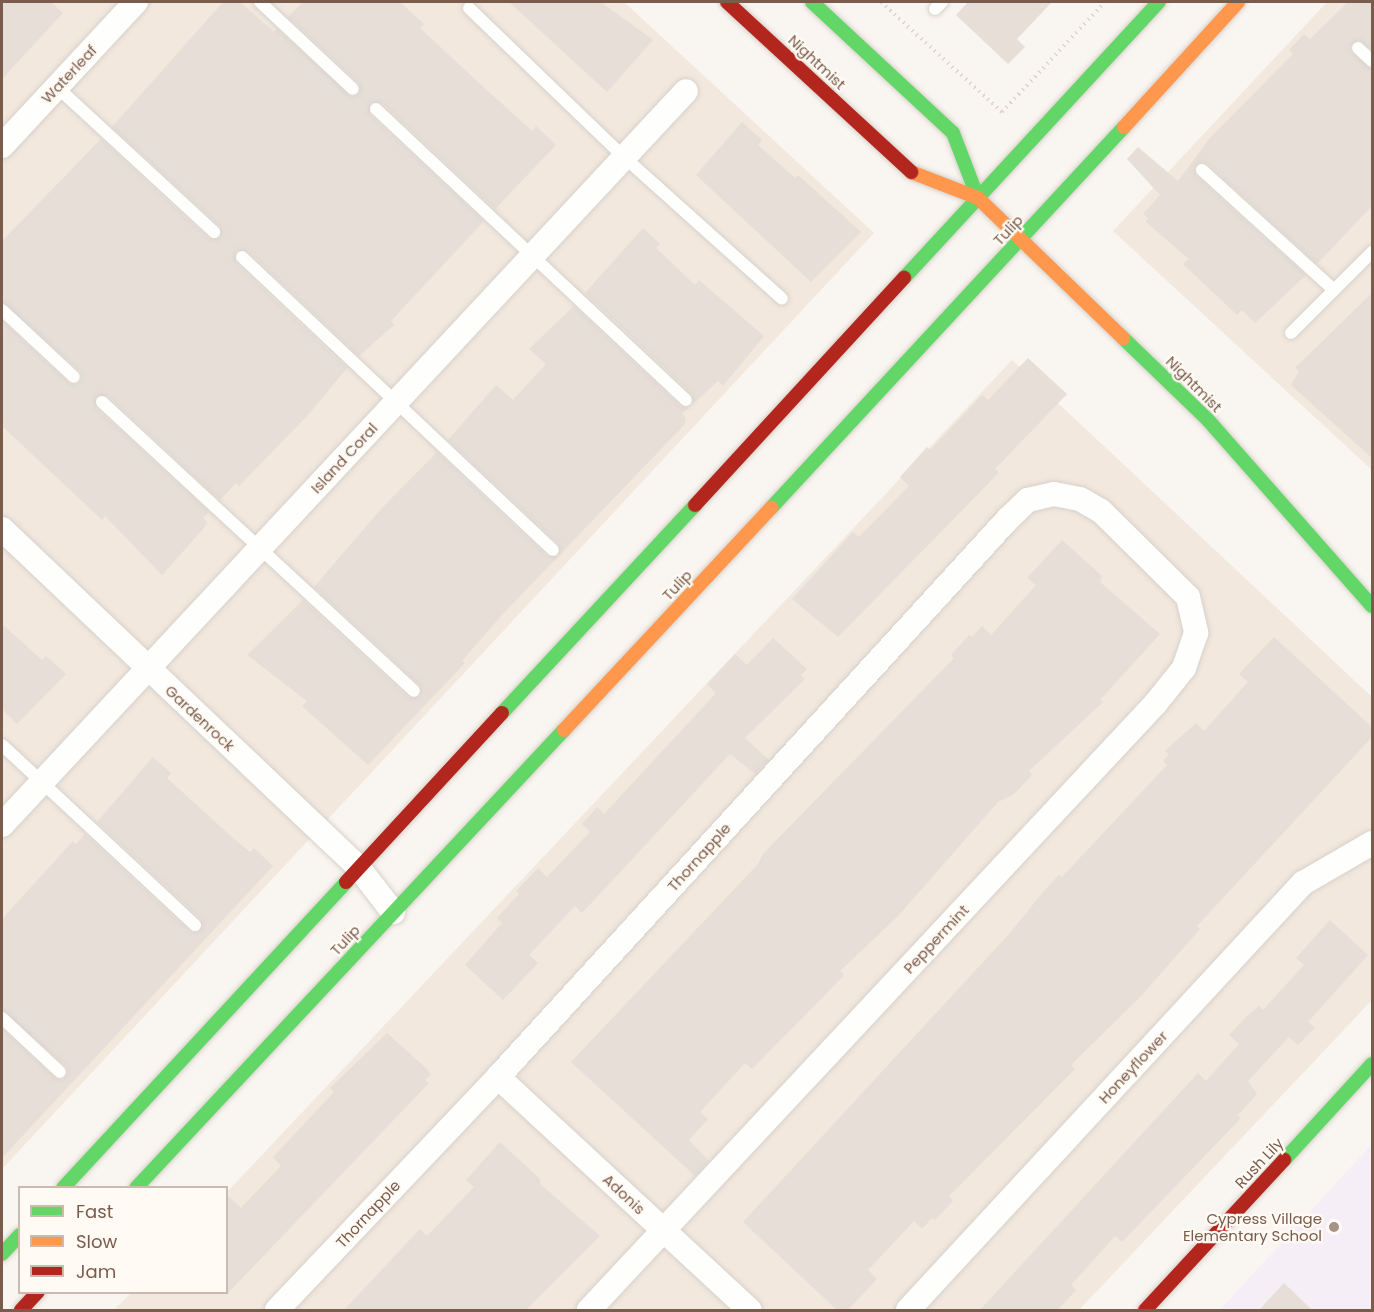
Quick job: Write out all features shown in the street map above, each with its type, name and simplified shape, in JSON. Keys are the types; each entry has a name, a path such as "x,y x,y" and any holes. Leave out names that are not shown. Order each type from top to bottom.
{"street":[{"name":"Waterleaf","path":"2,146 136,2"},
{"name":"Nightmist","path":"727,2 917,177 978,198 1022,239 1208,420 1344,578 1372,606"},
{"name":"Nightmist","path":"812,2 953,133 978,198"},
{"path":"65,1186 1159,2"},
{"name":"Tulip","path":"138,1186 1022,239 1238,2"},
{"name":"Island Coral","path":"2,825 686,91"},
{"name":"Thornapple","path":"277,1311 498,1077 1028,500 1054,494 1080,499 1101,511 1142,548"},
{"name":"Gardenrock","path":"2,529 359,868 393,912"},
{"name":"Peppermint","path":"589,1311 1156,703 1184,668 1196,633 1188,597 1142,548"},
{"name":"Honeyflower","path":"908,1311 1303,883 1372,843"},
{"name":"Rush Lily","path":"1145,1311 1372,1064"},
{"name":"Adonis","path":"498,1077 750,1311"},
{"path":"2,1254 18,1237"},
{"path":"21,1311 37,1294"}],"lane":[{"path":"260,2 353,89"},
{"path":"469,8 624,157 782,299"},
{"path":"1358,48 1372,61"},
{"path":"57,87 214,232"},
{"path":"376,109 686,400"},
{"path":"1202,170 1334,290"},
{"path":"1291,333 1372,252"},
{"path":"242,257 553,549"},
{"path":"2,310 75,377"},
{"path":"102,402 414,692"},
{"path":"2,745 195,925"},
{"path":"2,1018 60,1072"}],"path":[{"path":"881,2 1002,112 1105,2"}],"shaded area":[{"path":"2,2 624,2 874,233 2,1169"},
{"path":"1327,2 1372,2 1372,470 1113,231"},
{"path":"1012,360 1372,697 1372,1000 1079,1310 114,1310 130,1294 228,1294 228,1191"},
{"name":"Cypress Village Elementary School","path":"1372,1144 1372,1310 1220,1310"}],"building":[{"path":"2,2 51,2 63,13 2,79"},
{"path":"223,2 240,2 274,32 277,29 352,97 359,94 359,83 288,17 303,2 400,2 424,24 420,28 479,83 532,131 536,126 556,145 495,209 382,103 370,103 370,115 484,221 391,321 394,325 359,356 248,251 236,251 236,263 347,368 308,415 239,486 236,483 220,500 108,396 96,397 96,408 209,512 203,518 207,522 204,528 162,575 105,516 102,520 2,426 2,321 69,383 77,385 82,378 80,371 2,302 2,241 101,139 208,238 220,238 220,226 112,127"},
{"path":"509,2 601,2 653,40 607,92"},
{"path":"968,2 1052,2 1017,39 1025,47 1008,64 956,15"},
{"path":"1348,2 1372,2 1372,50 1359,40 1350,47 1352,54 1372,69 1372,206 1317,264 1208,164 1200,162 1194,168 1196,176 1306,275 1255,323 1242,310 1237,315 1183,264 1189,259 1146,222 1148,218 1143,214 1160,195 1127,159 1138,147 1178,181 1210,138 1293,54 1289,50 1304,34 1310,39"},
{"path":"742,122 762,140 758,145 795,178 798,175 861,232 811,282 696,175"},
{"path":"643,228 660,244 656,248 695,285 699,280 764,336 723,386 718,381 693,404 692,394 585,293"},
{"path":"1372,293 1372,458 1291,385 1299,371 1295,368"},
{"path":"574,306 680,406 689,408 682,414 686,418 684,425 559,555 559,544 448,440 496,385 513,400 546,364 529,349"},
{"path":"1028,358 1067,394 995,469 999,472 838,637 792,599 853,532 859,537 909,486 900,477 927,447 930,450 982,395 988,400"},
{"path":"437,452 547,556 558,556 501,616 462,661 465,663 368,765 302,706 307,701 247,655 303,600 408,697 420,697 420,685 314,587 382,508"},
{"path":"1062,540 1102,576 1100,582 1160,634 1100,700 1103,702 1029,771 1032,775 1013,795 998,802 898,916 840,971 844,975 826,994 752,1069 745,1063 700,1112 708,1119 689,1140 709,1161 695,1176 571,1062 758,864 763,854 954,658 951,655 969,635 972,637 982,626 991,635 1036,585 1027,578"},
{"path":"2,624 42,660 46,656 66,674 17,724 2,709"},
{"path":"1274,637 1372,727 1372,737 1197,926 1200,929 1142,995 1071,1065 1075,1069 949,1196 953,1201 935,1220 932,1218 922,1229 914,1221 868,1270 877,1279 847,1311 838,1311 743,1222 1010,933 1044,891 1059,875 1062,877 1167,765 1163,761 1169,755 1165,751 1196,723 1204,731 1248,682 1239,674"},
{"path":"773,638 807,669 801,675 805,679 745,738 769,760 755,774 730,754 582,913 575,906 529,955 538,963 503,1000 465,965 502,923 497,918 519,894 516,891 538,868 547,877 590,832 582,824 597,807 604,814 716,693 707,684 735,654 747,665"},
{"path":"153,757 171,773 167,778 234,839 250,852 254,848 273,866 2,1158 2,1029 55,1078 63,1080 68,1073 66,1066 2,1010 2,919 73,841 76,844 85,834 189,931 197,933 203,927 201,919 97,822"},
{"path":"1330,920 1368,955 1308,1022 1315,1028 1298,1045 1289,1037 1248,1081 1257,1094 1238,1115 1241,1118 1122,1242 1115,1236 1071,1285 1076,1290 1057,1311 979,1311 1198,1073 1206,1081 1239,1044 1229,1035 1259,1006 1263,1010 1304,965 1296,958"},
{"path":"387,1033 431,1074 425,1080 429,1083 228,1293 228,1196 241,1208 281,1166 273,1157 334,1092 330,1088"},
{"path":"500,1142 540,1179 540,1184 600,1236 525,1311 343,1311 420,1229 427,1236 474,1187 466,1180"},
{"path":"1284,1283 1313,1311 1258,1311"}],"traffic: fast":[{"path":"812,2 953,133 978,198"},
{"path":"904,278 1159,2"},
{"path":"771,508 1124,127"},
{"path":"1123,338 1208,420 1372,606"},
{"path":"502,713 695,505"},
{"path":"138,1186 564,730"},
{"path":"65,1186 346,882"},
{"path":"1284,1160 1372,1064"},
{"path":"2,1254 18,1237"}],"traffic: slow":[{"path":"1124,127 1238,2"},
{"path":"911,172 978,198 1123,338"},
{"path":"564,730 771,508"}],"traffic: jam":[{"path":"727,2 911,172"},
{"path":"695,505 904,278"},
{"path":"346,882 502,713"},
{"path":"1145,1310 1284,1160"},
{"path":"21,1310 36,1294"}],"place":[{"name":"Cypress Village Elementary School","path":"1334,1227"}]}
